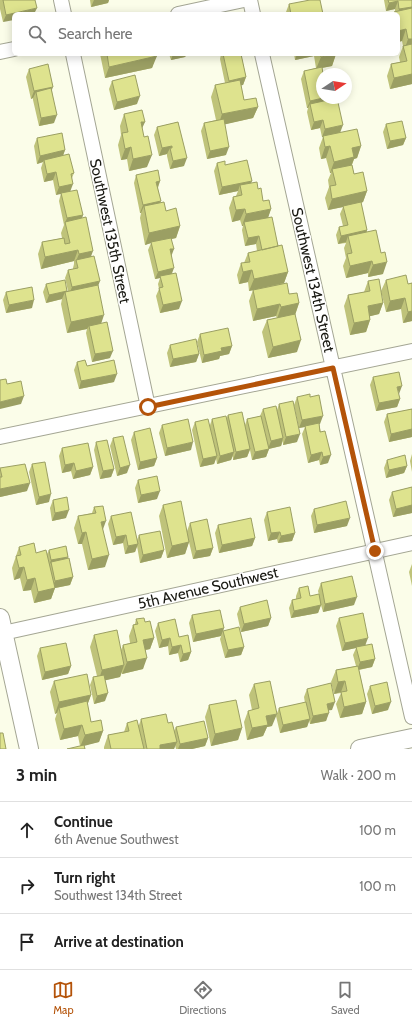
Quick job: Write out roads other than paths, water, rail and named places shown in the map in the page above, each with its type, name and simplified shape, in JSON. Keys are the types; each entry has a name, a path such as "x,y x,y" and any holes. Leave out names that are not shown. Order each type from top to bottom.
{"street":[{"path":"60,0 63,12"},
{"path":"187,12 244,0"},
{"path":"250,0 253,12"},
{"path":"0,52 12,49"},
{"name":"Southwest 135th Street","path":"73,56 148,407"},
{"name":"Southwest 134th Street","path":"262,56 412,717"},
{"path":"0,437 412,351"},
{"name":"5th Avenue Southwest","path":"2,626 412,543"},
{"path":"2,626 29,749"},
{"path":"360,749 412,738"}]}
